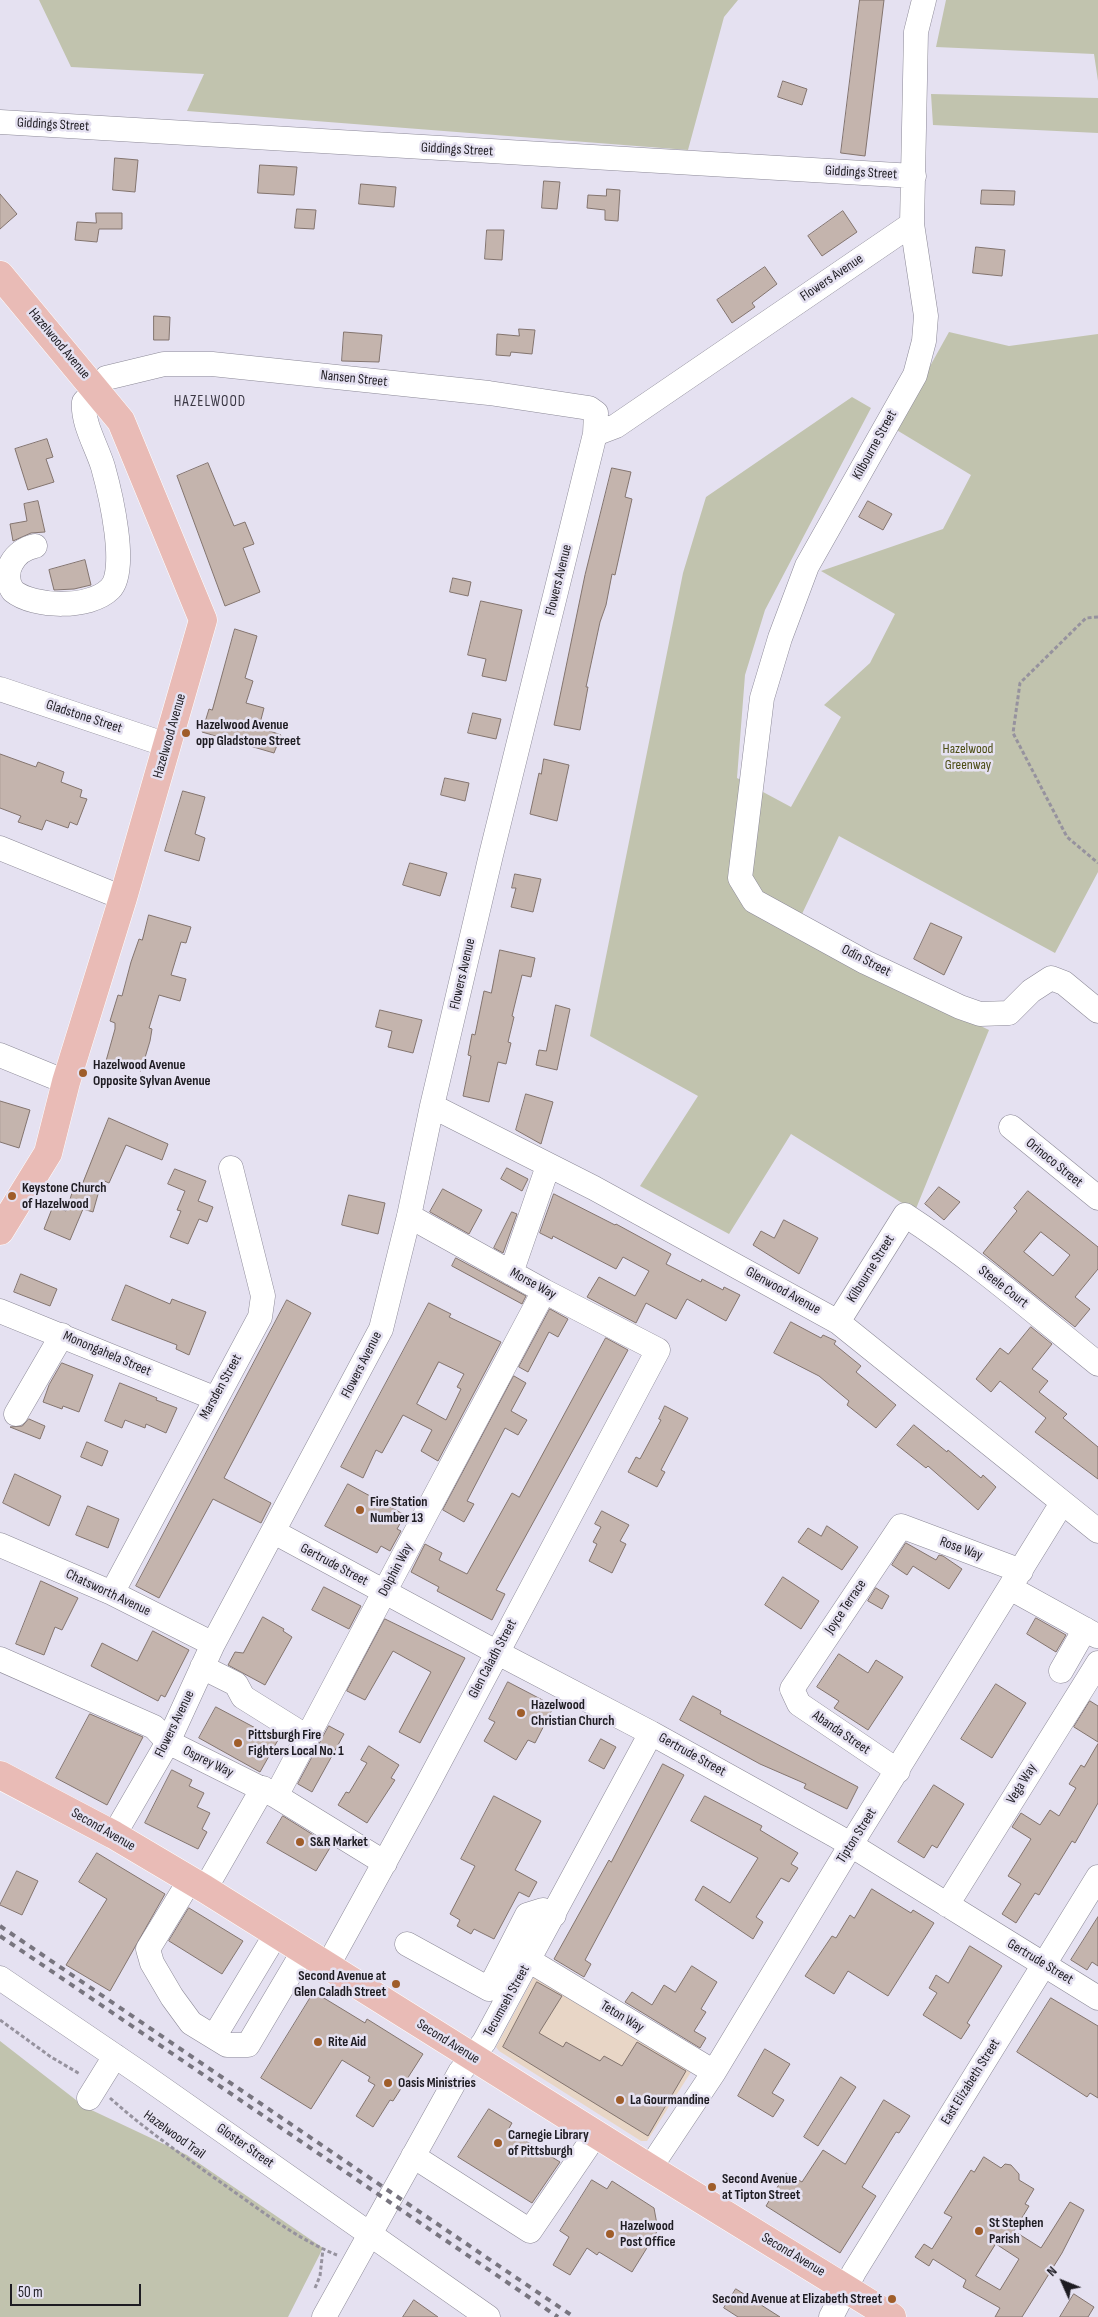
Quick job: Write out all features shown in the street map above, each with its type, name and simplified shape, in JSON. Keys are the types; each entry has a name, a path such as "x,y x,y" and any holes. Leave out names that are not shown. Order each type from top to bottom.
{"main road":[{"name":"Hazelwood Avenue","path":"0,275 96,388 121,421 203,620 123,898 66,1082 48,1153 0,1231"},
{"name":"Second Avenue","path":"0,1775 114,1835 197,1884 650,2168 847,2287 891,2317"}],"street":[{"name":"Kilbourne Street","path":"740,878 762,698 780,638 808,566 915,375 924,341 926,316 912,224 916,32 924,0"},
{"name":"Giddings Street","path":"0,122 914,176"},
{"name":"Flowers Avenue","path":"114,1835 168,1742 202,1667 381,1329 409,1216 432,1106 595,434 616,426 912,224"},
{"name":"Nansen Street","path":"96,388 106,378 164,364 212,364 489,393 589,408 596,413 595,434"},
{"path":"35,546 23,548 12,556 5,572 6,581 12,591 26,598 44,603 84,601 99,598 114,584 118,556 111,503 84,405 84,402 96,388"},
{"name":"Gladstone Street","path":"0,689 167,744"},
{"path":"0,848 123,898"},
{"name":"Odin Street","path":"740,878 754,900 865,962 960,1007 980,1014 1009,1013 1031,991 1051,978 1064,983 1098,1011"},
{"path":"0,1055 66,1082"},
{"name":"Glenwood Avenue","path":"432,1106 594,1188 838,1322 1098,1531"},
{"name":"Orinoco Street","path":"1011,1127 1098,1198"},
{"path":"511,1272 548,1166"},
{"name":"Marsden Street","path":"112,1593 214,1398 260,1317 263,1296 231,1168"},
{"name":"Morse Way","path":"409,1216 544,1291 658,1350"},
{"name":"Kilbourne Street","path":"838,1322 904,1216"},
{"name":"Steele Court","path":"904,1216 936,1235 1098,1364"},
{"name":"Dolphin Way","path":"214,2037 191,2023 172,1997 152,1963 148,1949 269,1792 307,1737 544,1291"},
{"name":"Monongahela Street","path":"0,1311 214,1398"},
{"path":"16,1414 62,1335"},
{"name":"Glen Caladh Street","path":"327,1966 385,1863 658,1350"},
{"name":"Tipton Street","path":"650,2168 714,2072 851,1844 898,1771 1062,1503"},
{"name":"Rose Way","path":"900,1526 1016,1579 1091,1633"},
{"name":"Joyce Terrace","path":"792,1689 900,1526"},
{"name":"Gertrude Street","path":"274,1532 651,1733 851,1844 1098,1998"},
{"name":"Chatsworth Avenue","path":"0,1546 112,1593 214,1644"},
{"path":"1060,1672 1091,1633"},
{"name":"Osprey Way","path":"0,1659 154,1727 168,1742 269,1792 385,1863"},
{"name":"Vega Way","path":"947,1905 1098,1663"},
{"path":"202,1667 236,1684 243,1697 307,1737"},
{"name":"Abanda Street","path":"792,1689 799,1704 898,1771"},
{"name":"Tecumseh Street","path":"324,2317 470,2056 484,2042 499,1994 530,1961 651,1733"},
{"name":"East Elizabeth Street","path":"831,2317 854,2272 1098,1877"},
{"path":"407,1944 499,1994 527,1915 543,1910 554,1915"},
{"path":"276,1934 214,2037 226,2045 248,2045 303,1952"},
{"name":"Teton Way","path":"530,1961 714,2072"},
{"name":"Gloster Street","path":"0,1978 115,2056 488,2317"},
{"path":"93,2092 115,2056"},
{"path":"414,2156 530,2231 596,2134"}],"path":[{"path":"1098,617 1086,618 1020,684 1013,734 1067,837 1098,863"},
{"name":"Hazelwood Trail","path":"0,2020 52,2057 93,2092 276,2221 323,2249 343,2257"},
{"path":"314,2291 320,2276 323,2249"}],"shaded area":[{"path":"537,1971 690,2065 691,2072 647,2141 641,2141 499,2051 496,2047"}],"green space":[{"path":"39,0 738,0 724,17 688,150 187,111 204,74 71,67"},
{"path":"946,0 1098,0 1098,81 1094,54 936,47"},
{"path":"931,94 1098,98 1098,133 933,125"},
{"name":"Hazelwood Greenway","path":"949,332 1009,346 1098,334 1098,872 1055,953 839,836 792,935 989,1030 915,1211 791,1134 729,1234 640,1186 698,1096 590,1036 683,573 706,497 852,397 871,408 765,610 745,675 737,778 791,807 841,717 824,705 870,663 895,614 821,571 943,529 971,475 895,429"},
{"path":"0,2041 85,2107 187,2155 323,2248 288,2317 0,2317"}],"building":[{"path":"860,0 884,0 865,156 841,153"},
{"path":"783,81 807,89 802,105 778,97"},
{"path":"115,158 138,160 135,192 113,190"},
{"path":"260,165 297,167 294,195 258,193"},
{"path":"544,181 560,182 557,209 542,208"},
{"path":"361,184 396,187 394,207 359,204"},
{"path":"607,189 620,190 618,221 605,220 605,210 587,208 588,195 606,196"},
{"path":"982,190 1015,191 1014,205 981,204"},
{"path":"0,194 17,214 0,229"},
{"path":"297,209 316,210 314,229 295,228"},
{"path":"843,211 857,232 822,256 808,236"},
{"path":"96,213 122,213 122,229 99,229 97,242 75,240 77,222 96,223"},
{"path":"487,230 504,230 502,260 485,259"},
{"path":"976,247 1005,250 1002,276 973,273"},
{"path":"765,267 777,284 752,303 755,307 732,323 717,300"},
{"path":"154,316 170,317 169,340 154,340"},
{"path":"519,329 535,330 532,354 511,352 510,356 496,355 497,334 519,336"},
{"path":"344,332 382,335 379,362 342,361"},
{"path":"47,439 53,457 46,459 54,482 28,490 15,449"},
{"path":"208,463 234,526 245,522 254,544 243,548 260,592 225,606 177,476"},
{"path":"612,468 631,472 625,497 632,499 615,575 612,574 606,605 600,622 586,687 588,687 580,730 554,725 585,575"},
{"path":"38,501 45,532 31,533 13,541 10,524 27,521 24,504"},
{"path":"868,501 892,514 883,530 859,517"},
{"path":"85,560 91,585 74,589 54,590 49,570"},
{"path":"453,578 471,582 468,596 450,592"},
{"path":"481,601 522,610 506,681 482,676 486,659 468,655"},
{"path":"235,629 257,636 245,678 253,681 246,703 264,708 259,727 281,735 274,753 202,732 209,709 212,710"},
{"path":"473,713 501,719 496,739 468,733"},
{"path":"0,754 36,767 38,762 64,772 61,782 82,790 80,797 87,799 77,825 70,822 68,828 46,820 42,830 18,822 21,816 0,808"},
{"path":"544,759 569,765 557,821 530,814"},
{"path":"445,778 469,783 465,801 441,795"},
{"path":"183,791 205,797 195,834 205,838 199,861 165,851"},
{"path":"410,863 447,873 440,896 403,885"},
{"path":"515,874 541,879 533,912 511,907 516,888 512,888"},
{"path":"149,915 191,927 186,943 181,942 171,975 186,979 180,1001 159,995 149,1028 152,1029 150,1041 141,1071 106,1061 115,1029 115,1023 110,1021 118,995 122,996 131,962 139,939 142,940"},
{"path":"931,923 962,937 944,975 914,959"},
{"path":"500,950 535,958 531,977 522,975 512,1016 514,1017 508,1042 511,1043 506,1064 498,1062 489,1102 463,1096 471,1056 468,1055 472,1034 475,1035 484,991 491,993"},
{"path":"556,1005 570,1009 557,1070 536,1065 539,1050 546,1051"},
{"path":"380,1010 422,1020 413,1053 388,1047 392,1031 376,1027"},
{"path":"526,1094 553,1102 541,1144 516,1130"},
{"path":"0,1101 30,1110 19,1148 0,1142"},
{"path":"109,1118 168,1144 162,1160 126,1145 109,1183 102,1180 93,1212 83,1209 70,1240 44,1229 53,1206 66,1211 74,1187 80,1189"},
{"path":"507,1168 528,1179 522,1191 501,1179"},
{"path":"175,1169 206,1181 198,1201 213,1207 207,1222 199,1219 188,1244 170,1237 181,1211 177,1210 185,1191 168,1184"},
{"path":"939,1187 960,1202 944,1220 925,1204"},
{"path":"443,1189 482,1210 469,1234 430,1212"},
{"path":"1028,1191 1098,1247 1098,1269 1075,1297 1090,1309 1075,1327 983,1253 1017,1211 1014,1208","holes":["1041,1232 1070,1255 1053,1276 1024,1252"]},
{"path":"554,1194 616,1224 671,1254 666,1264 701,1282 702,1279 723,1290 724,1287 740,1295 726,1321 687,1299 676,1319 646,1303 636,1323 587,1297 599,1277 635,1296 649,1271 623,1257 616,1269 553,1236 552,1239 540,1233"},
{"path":"349,1195 385,1203 378,1234 342,1225"},
{"path":"512,1212 517,1214 503,1253 494,1248"},
{"path":"784,1220 818,1238 799,1274 753,1245 761,1231 774,1238"},
{"path":"456,1258 526,1296 522,1304 452,1266"},
{"path":"21,1274 57,1289 50,1306 14,1292"},
{"path":"126,1285 170,1304 172,1299 206,1312 189,1355 176,1349 177,1345 112,1320"},
{"path":"287,1300 311,1313 224,1478 271,1503 261,1523 213,1499 159,1598 136,1586"},
{"path":"429,1303 451,1314 449,1317 501,1342 438,1461 421,1451 432,1430 403,1415 382,1453 376,1450 363,1478 341,1467","holes":["439,1362 464,1374 457,1387 461,1389 446,1420 417,1404"]},
{"path":"550,1309 568,1319 558,1337 549,1332 528,1372 519,1367"},
{"path":"791,1322 821,1338 823,1335 836,1341 834,1344 861,1366 856,1372 896,1405 876,1428 847,1405 849,1401 819,1376 774,1353"},
{"path":"1031,1327 1052,1344 1032,1369 1048,1381 1039,1392 1067,1414 1063,1418 1098,1447 1098,1479 1035,1432 1046,1418 1000,1381 991,1392 976,1379 1000,1348 1008,1354"},
{"path":"606,1338 628,1350 496,1590 505,1594 492,1620 437,1591 439,1587 411,1572 425,1544 442,1553 439,1560 467,1574 512,1493 519,1497"},
{"path":"62,1363 93,1375 79,1412 63,1406 62,1409 43,1402 49,1385"},
{"path":"514,1376 526,1383 511,1411 527,1420 518,1435 505,1428 467,1501 474,1504 464,1522 443,1510"},
{"path":"120,1383 177,1408 166,1433 146,1424 145,1428 125,1420 122,1428 105,1421"},
{"path":"665,1406 688,1418 661,1470 665,1472 657,1487 628,1472 636,1457 640,1459 661,1420 659,1419"},
{"path":"29,1419 45,1426 40,1439 10,1427 22,1426"},
{"path":"914,1425 981,1478 983,1475 996,1487 978,1510 928,1466 926,1468 897,1445"},
{"path":"87,1442 108,1451 102,1466 81,1457"},
{"path":"15,1474 61,1496 49,1526 3,1503"},
{"path":"348,1484 405,1515 397,1529 401,1531 390,1551 381,1546 377,1553 325,1526"},
{"path":"88,1506 119,1519 108,1548 76,1535"},
{"path":"602,1511 629,1525 620,1541 626,1544 612,1573 589,1561 597,1544 593,1542 601,1527 595,1524"},
{"path":"827,1526 858,1547 842,1570 798,1542 808,1528 821,1536"},
{"path":"906,1543 936,1560 939,1555 943,1556 962,1569 949,1589 913,1566 907,1575 892,1565"},
{"path":"783,1577 819,1601 801,1629 765,1605"},
{"path":"41,1581 78,1598 62,1630 55,1627 44,1655 16,1644"},
{"path":"324,1587 361,1606 349,1629 312,1610"},
{"path":"876,1588 889,1596 882,1609 868,1601"},
{"path":"263,1617 284,1629 283,1631 292,1637 265,1685 228,1665 235,1652 243,1653"},
{"path":"1036,1618 1066,1635 1056,1652 1027,1634"},
{"path":"385,1619 465,1658 420,1743 399,1732 431,1672 393,1651 365,1700 347,1691"},
{"path":"153,1631 189,1650 165,1697 161,1695 158,1701 91,1666 102,1643 137,1661"},
{"path":"839,1654 868,1673 876,1660 903,1677 868,1730 834,1708 839,1701 817,1687"},
{"name":"Hazelwood Christian Church","path":"508,1682 554,1706 535,1743 528,1740 516,1760 484,1741 495,1722 489,1719"},
{"path":"996,1684 1026,1703 992,1758 961,1739"},
{"path":"693,1696 721,1711 720,1714 858,1787 847,1809 804,1788 806,1784 760,1764 680,1720"},
{"path":"1090,1701 1098,1706 1098,1742 1074,1727"},
{"path":"216,1707 278,1740 260,1772 199,1738"},
{"path":"90,1714 143,1737 107,1805 56,1778"},
{"path":"329,1726 344,1734 312,1792 298,1784"},
{"path":"601,1739 616,1747 604,1769 589,1761"},
{"path":"1098,1744 1098,1803 1075,1843 1072,1841 1039,1895 1035,1893 1016,1923 1002,1914 1021,1884 1008,1876 1031,1839 1012,1827 1021,1813 1040,1825 1050,1810 1059,1816 1076,1788 1069,1784 1081,1765 1084,1767"},
{"path":"369,1746 399,1765 391,1778 395,1780 367,1823 338,1805 346,1792 349,1793 367,1763 361,1760"},
{"path":"663,1764 684,1775 585,1960 591,1964 584,1977 554,1959 609,1860 611,1862"},
{"path":"172,1770 192,1780 189,1786 204,1793 197,1807 210,1813 202,1829 207,1832 198,1849 145,1823"},
{"path":"934,1785 964,1804 937,1848 932,1845 924,1858 898,1842"},
{"path":"494,1796 541,1821 515,1870 537,1882 529,1897 519,1892 494,1939 474,1929 471,1934 457,1926 460,1920 450,1914 475,1866 461,1859"},
{"path":"705,1796 762,1826 760,1830 798,1853 791,1864 798,1868 789,1882 781,1878 756,1917 763,1922 753,1939 695,1900 703,1886 730,1903 758,1858 691,1821"},
{"name":"S&R Market","path":"283,1816 331,1846 316,1871 267,1843"},
{"path":"97,1853 165,1894 110,1991 66,1965 107,1899 79,1882"},
{"path":"17,1871 38,1881 22,1915 0,1905"},
{"path":"872,1889 911,1913 913,1910 934,1923 888,1996 848,1971 834,1994 805,1976 832,1936 836,1938 850,1915 854,1918"},
{"path":"189,1908 243,1941 222,1974 169,1941"},
{"path":"1098,1917 1098,1966 1092,1962 1087,1970 1071,1960"},
{"path":"970,1946 1002,1966 967,2023 970,2025 961,2039 923,2015 937,1993 929,1988 936,1975 948,1983"},
{"path":"692,1966 717,1982 701,2009 706,2012 694,2031 706,2038 700,2048 625,2002 632,1992 652,2005 664,1985 675,1992"},
{"path":"537,1982 562,1996 539,2033 563,2047 566,2042 600,2061 604,2056 622,2066 637,2042 686,2071 648,2136 503,2047"},
{"path":"314,1992 365,2023 367,2019 423,2054 393,2101 390,2100 373,2127 356,2116 375,2085 368,2081 370,2077 342,2060 311,2109 261,2078"},
{"path":"1051,1998 1098,2026 1098,2098 1090,2093 1087,2097 1017,2052"},
{"path":"765,2049 790,2064 772,2093 784,2100 773,2117 738,2096"},
{"path":"841,2077 856,2087 818,2146 804,2137"},
{"path":"884,2100 910,2116 899,2133 896,2132 862,2187 876,2196 840,2253 766,2206 786,2173 802,2182 823,2150 845,2164"},
{"name":"Carnegie Library of Pittsburgh","path":"489,2109 512,2123 508,2130 560,2162 532,2203 458,2157"},
{"name":"St Stephen Parish","path":"984,2157 1001,2168 1005,2164 1011,2165 1019,2174 1019,2180 1034,2189 1025,2204 1029,2206 1014,2231 1041,2248 1070,2202 1084,2210 1062,2253 1022,2317 995,2317 1000,2308 963,2287 966,2280 933,2259 929,2266 915,2257 924,2244 932,2249 952,2217 944,2213 971,2170 974,2172","holes":["996,2244 1019,2259 1000,2290 976,2276"]},
{"name":"Hazelwood Post Office","path":"592,2180 607,2189 612,2181 654,2208 658,2230 632,2272 599,2252 597,2255 587,2248 570,2275 553,2265 569,2237 560,2231"},
{"path":"736,2289 780,2317 738,2317 724,2308"},
{"path":"1074,2294 1094,2307 1088,2317 1060,2317"},
{"path":"414,2300 438,2317 403,2317"}],"railway":[{"path":"0,1926 574,2317"},
{"path":"0,1936 558,2317"}],"place":[{"name":"Hazelwood Avenue opp Gladstone Street","path":"186,733"},
{"name":"Hazelwood Avenue Opposite Sylvan Avenue","path":"83,1073"},
{"name":"Keystone Church of Hazelwood","path":"12,1196"},
{"name":"Fire Station Number 13","path":"360,1510"},
{"name":"Hazelwood Christian Church","path":"521,1713"},
{"name":"Pittsburgh Fire Fighters Local No. 1","path":"238,1743"},
{"name":"S&R Market","path":"300,1842"},
{"name":"Second Avenue at Glen Caladh Street","path":"396,1984"},
{"name":"Rite Aid","path":"318,2042"},
{"name":"Oasis Ministries","path":"388,2083"},
{"name":"La Gourmandine","path":"620,2100"},
{"name":"Carnegie Library of Pittsburgh","path":"498,2143"},
{"name":"Second Avenue at Tipton Street","path":"712,2187"},
{"name":"St Stephen Parish","path":"979,2231"},
{"name":"Hazelwood Post Office","path":"610,2234"},
{"name":"Second Avenue at Elizabeth Street","path":"892,2299"}],"district":[{"name":"HAZELWOOD","path":"210,402"}]}
